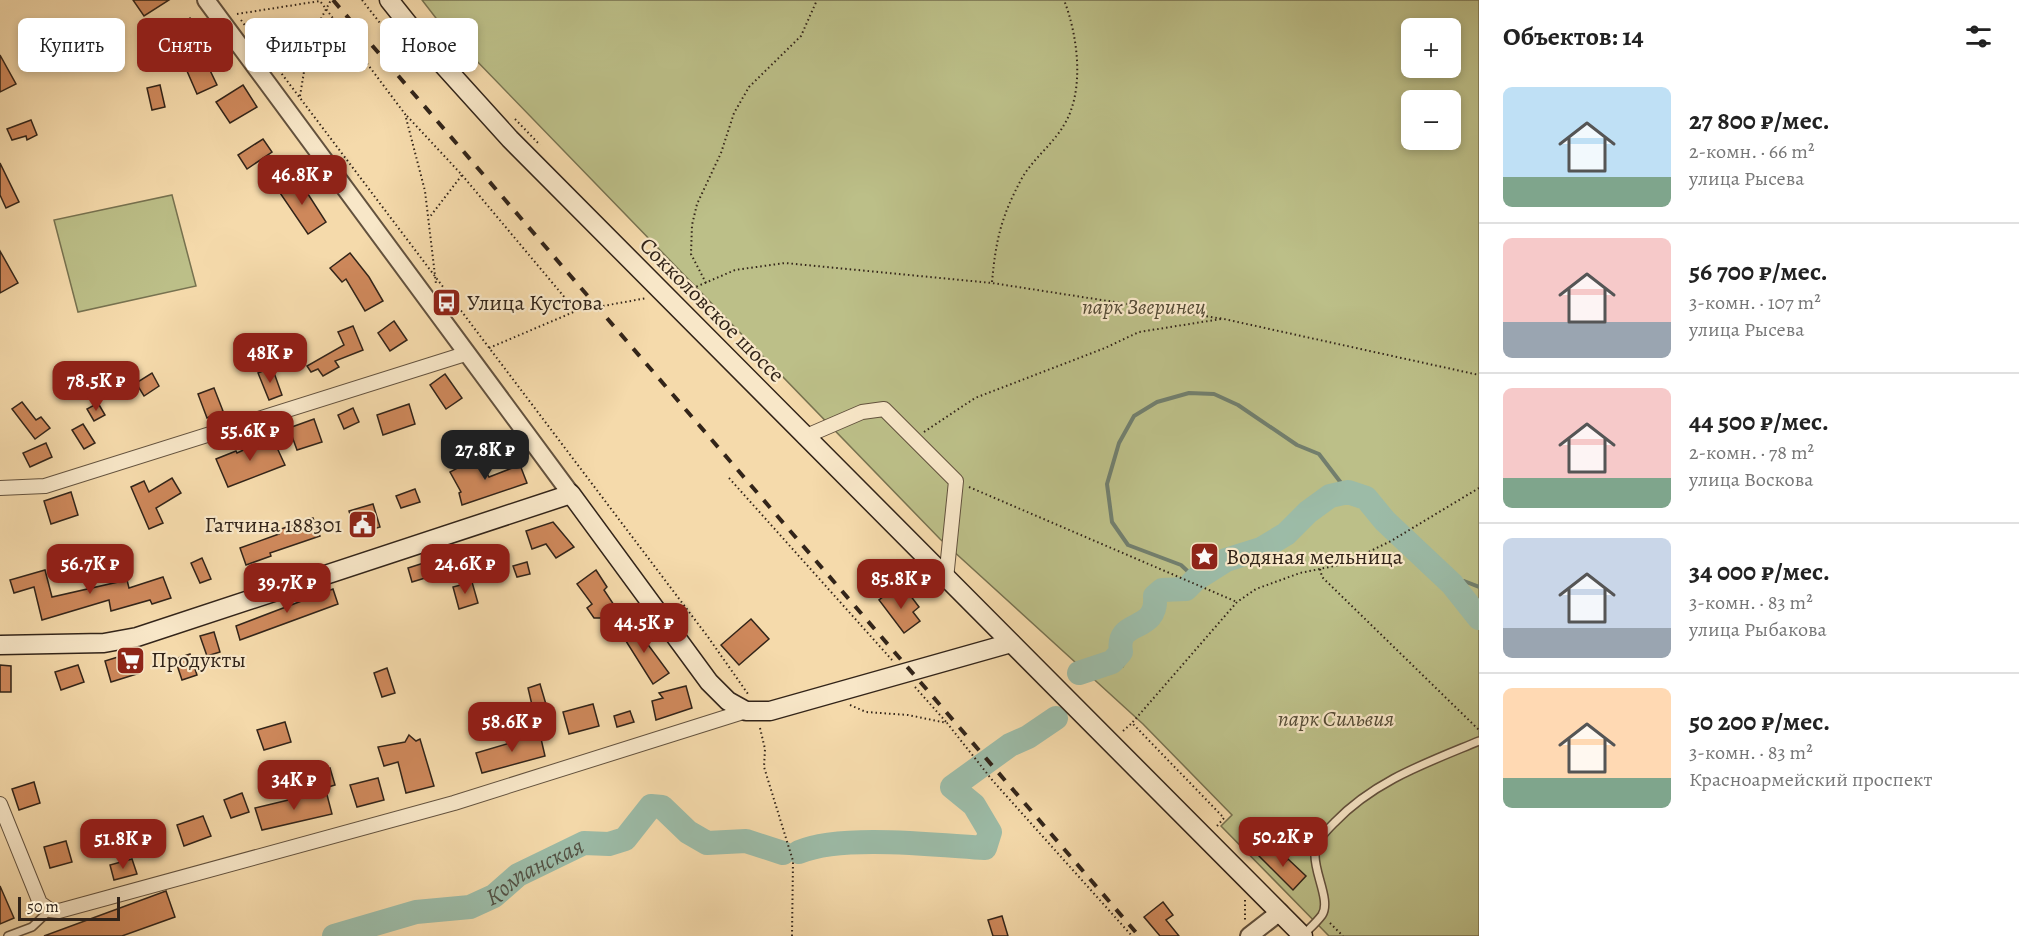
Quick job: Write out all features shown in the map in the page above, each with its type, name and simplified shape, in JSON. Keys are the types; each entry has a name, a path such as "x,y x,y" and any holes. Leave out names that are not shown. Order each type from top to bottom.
{"main road":[{"name":"Сокколовское шоссе","path":"389,0 425,45 510,140 1303,936"},
{"path":"0,645 104,643 137,638 571,494 709,682 724,710 751,711 790,706 1011,643"}],"street":[{"path":"206,0 465,354 571,494"},
{"path":"0,488 45,486 465,354"},
{"path":"804,437 862,412 884,409 956,481 946,579"},
{"path":"0,804 40,903 50,910 59,911 454,802 724,710"},
{"path":"1246,931 1280,912"}],"lane":[{"path":"1303,936 1323,915 1326,904 1324,892 1316,874 1315,851 1320,838 1352,804 1388,779 1479,741"},
{"path":"8,936 32,927 50,910"}],"path":[{"path":"237,14 325,0"},
{"path":"299,97 309,41 331,0"},
{"path":"362,0 380,23"},
{"path":"706,283 691,254 692,225 697,204 721,153 734,113 749,87 801,36 817,0"},
{"path":"992,283 996,237 1005,212 1023,176 1065,124 1076,92 1076,51 1064,0"},
{"path":"319,1 405,114 462,175 576,311"},
{"path":"231,7 748,693 751,711 765,749 764,767 793,861 792,936"},
{"path":"405,114 426,191 434,274"},
{"path":"428,219 462,175"},
{"path":"603,306 651,297 666,299 735,270 785,263 992,283 1224,319 1479,375"},
{"path":"489,348 576,311 590,308"},
{"path":"914,439 975,398 1106,348 1139,332 1224,319"},
{"path":"729,478 947,723 988,774 1132,936"},
{"path":"956,481 1176,578 1237,602"},
{"path":"1121,734 1237,602 1256,589 1320,568 1344,564 1391,541 1479,488"},
{"path":"1320,568 1322,577 1479,730"},
{"path":"845,702 866,712 908,715 947,723"},
{"path":"1132,723 1224,818"},
{"path":"1244,896 1247,912 1246,931"},
{"path":"1323,915 1342,936"}],"green space":[{"name":"парк Зверинец","path":"422,0 1479,0 1479,936 1329,936 1221,826 1232,815 1143,724 940,539 478,62 478,18 436,18"},
{"path":"172,195 196,286 78,312 54,220"}],"building":[{"path":"133,0 169,0 144,16"},
{"path":"0,55 16,84 0,92"},
{"path":"187,72 211,72 217,85 197,94"},
{"path":"160,85 165,107 152,110 147,88"},
{"path":"243,85 257,107 230,123 216,102"},
{"path":"31,120 37,135 27,140 26,136 12,140 7,129"},
{"path":"263,139 272,152 247,169 238,155"},
{"path":"0,163 19,202 6,208 0,195"},
{"path":"297,177 326,222 308,234 278,190"},
{"path":"0,251 18,283 0,293"},
{"path":"350,253 369,277 383,301 365,311 346,279 342,282 330,268"},
{"path":"394,321 407,340 390,351 378,333"},
{"path":"353,326 363,350 335,361 339,367 323,376 318,369 311,372 307,366 344,345 338,332"},
{"path":"272,367 282,395 269,400 258,373"},
{"path":"152,373 159,386 144,396 136,383"},
{"path":"445,374 462,398 446,409 430,385"},
{"path":"214,388 223,411 207,418 198,394"},
{"path":"22,402 36,420 41,417 50,428 35,439 12,409"},
{"path":"98,403 105,415 94,421 87,409"},
{"path":"409,404 415,424 383,435 377,415"},
{"path":"353,408 359,422 344,429 338,415"},
{"path":"314,419 322,442 297,450 289,428"},
{"path":"83,424 95,443 84,449 72,430"},
{"path":"272,437 285,465 228,487 216,459 236,451 237,453"},
{"path":"46,443 52,457 30,467 23,453"},
{"path":"478,457 489,477 520,465 527,483 462,505 459,493 461,492 450,472"},
{"path":"172,478 181,493 156,508 163,523 149,529 131,487 144,481 149,492"},
{"path":"415,489 420,502 401,508 396,496"},
{"path":"71,492 78,515 51,524 44,501"},
{"path":"373,504 380,527 356,534 349,511"},
{"path":"313,518 320,536 270,553 271,556 246,565 240,548 279,534 278,530"},
{"path":"553,522 574,547 556,558 546,544 532,549 526,531"},
{"path":"202,558 211,579 200,583 191,563"},
{"path":"430,561 435,575 412,582 408,568"},
{"path":"527,562 530,574 517,577 513,566"},
{"path":"45,570 52,597 127,580 129,588 163,577 171,598 152,604 150,600 111,611 109,600 42,620 34,587 14,593 10,580"},
{"path":"596,570 607,587 604,590 616,608 601,618 594,618 587,608 592,604 577,584"},
{"path":"472,582 478,603 459,609 453,587"},
{"path":"895,588 904,599 910,595 919,607 913,612 920,621 904,633 879,600"},
{"path":"333,589 338,604 240,640 236,626"},
{"path":"751,619 769,639 739,665 721,645"},
{"path":"632,623 669,673 653,684 619,630"},
{"path":"214,632 220,652 207,656 200,636"},
{"path":"134,652 140,673 111,682 105,661"},
{"path":"190,654 197,675 182,680 175,659"},
{"path":"0,665 11,666 11,692 0,692"},
{"path":"78,665 84,682 61,690 55,672"},
{"path":"387,668 395,693 382,697 374,673"},
{"path":"540,684 550,718 536,722 528,688"},
{"path":"686,686 692,708 656,720 652,701 663,698 659,693"},
{"path":"593,704 599,726 569,734 563,712"},
{"path":"630,711 634,722 617,727 614,716"},
{"path":"285,722 291,742 264,750 257,730"},
{"path":"539,730 545,756 482,773 476,753 520,740 519,734"},
{"path":"409,735 416,741 420,739 434,786 406,793 398,762 384,766 378,747 405,742"},
{"path":"330,768 335,785 325,788 319,772"},
{"path":"378,778 384,800 357,807 350,785"},
{"path":"34,782 40,803 19,810 12,789"},
{"path":"326,791 332,814 262,830 255,808"},
{"path":"242,793 249,812 231,818 224,800"},
{"path":"203,816 211,836 184,846 177,825"},
{"path":"66,841 72,862 50,868 44,847"},
{"path":"1268,845 1285,862 1288,859 1306,876 1293,890 1258,855"},
{"path":"132,859 137,874 114,880 110,865"},
{"path":"0,886 14,918 0,924"},
{"path":"166,891 175,917 122,936 44,936"},
{"path":"1163,902 1173,915 1166,920 1179,936 1160,936 1144,917"},
{"path":"1002,916 1008,936 993,936 988,920"}],"waterway":[{"path":"1196,579 1181,565 1128,545 1112,522 1107,484 1119,443 1134,416 1157,402 1189,393 1214,394 1238,405 1297,445 1319,454 1348,492"},
{"name":"Колпанская","path":"1079,673 1112,662 1121,652 1121,641 1124,634 1150,616 1154,608 1155,596 1162,590 1186,589 1196,579 1226,560 1261,549 1286,534 1308,512 1330,496 1348,492 1366,498 1385,521 1452,584 1479,618"},
{"path":"1452,584 1464,581 1479,587"},
{"path":"1100,666 1111,668 1122,666 1125,660 1121,652"},
{"name":"Колпанская","path":"799,852 839,843 863,842 985,848 990,832 974,805 952,787 1010,745 1028,737 1056,718"},
{"name":"Колпанская","path":"334,936 416,912 470,907 494,896 518,875 584,843 609,844 625,839 651,806 662,807 688,832 707,843 746,841 783,853"}],"railway":[{"path":"333,0 1139,936"}],"place":[{"name":"Улица Кустова","path":"446,303"},
{"name":"Гатчина 188301","path":"363,525"},
{"name":"Водяная мельница","path":"1205,557"},
{"name":"Продукты","path":"130,660"}],"park label":[{"name":"парк Сильвия","path":"1336,719"}]}
